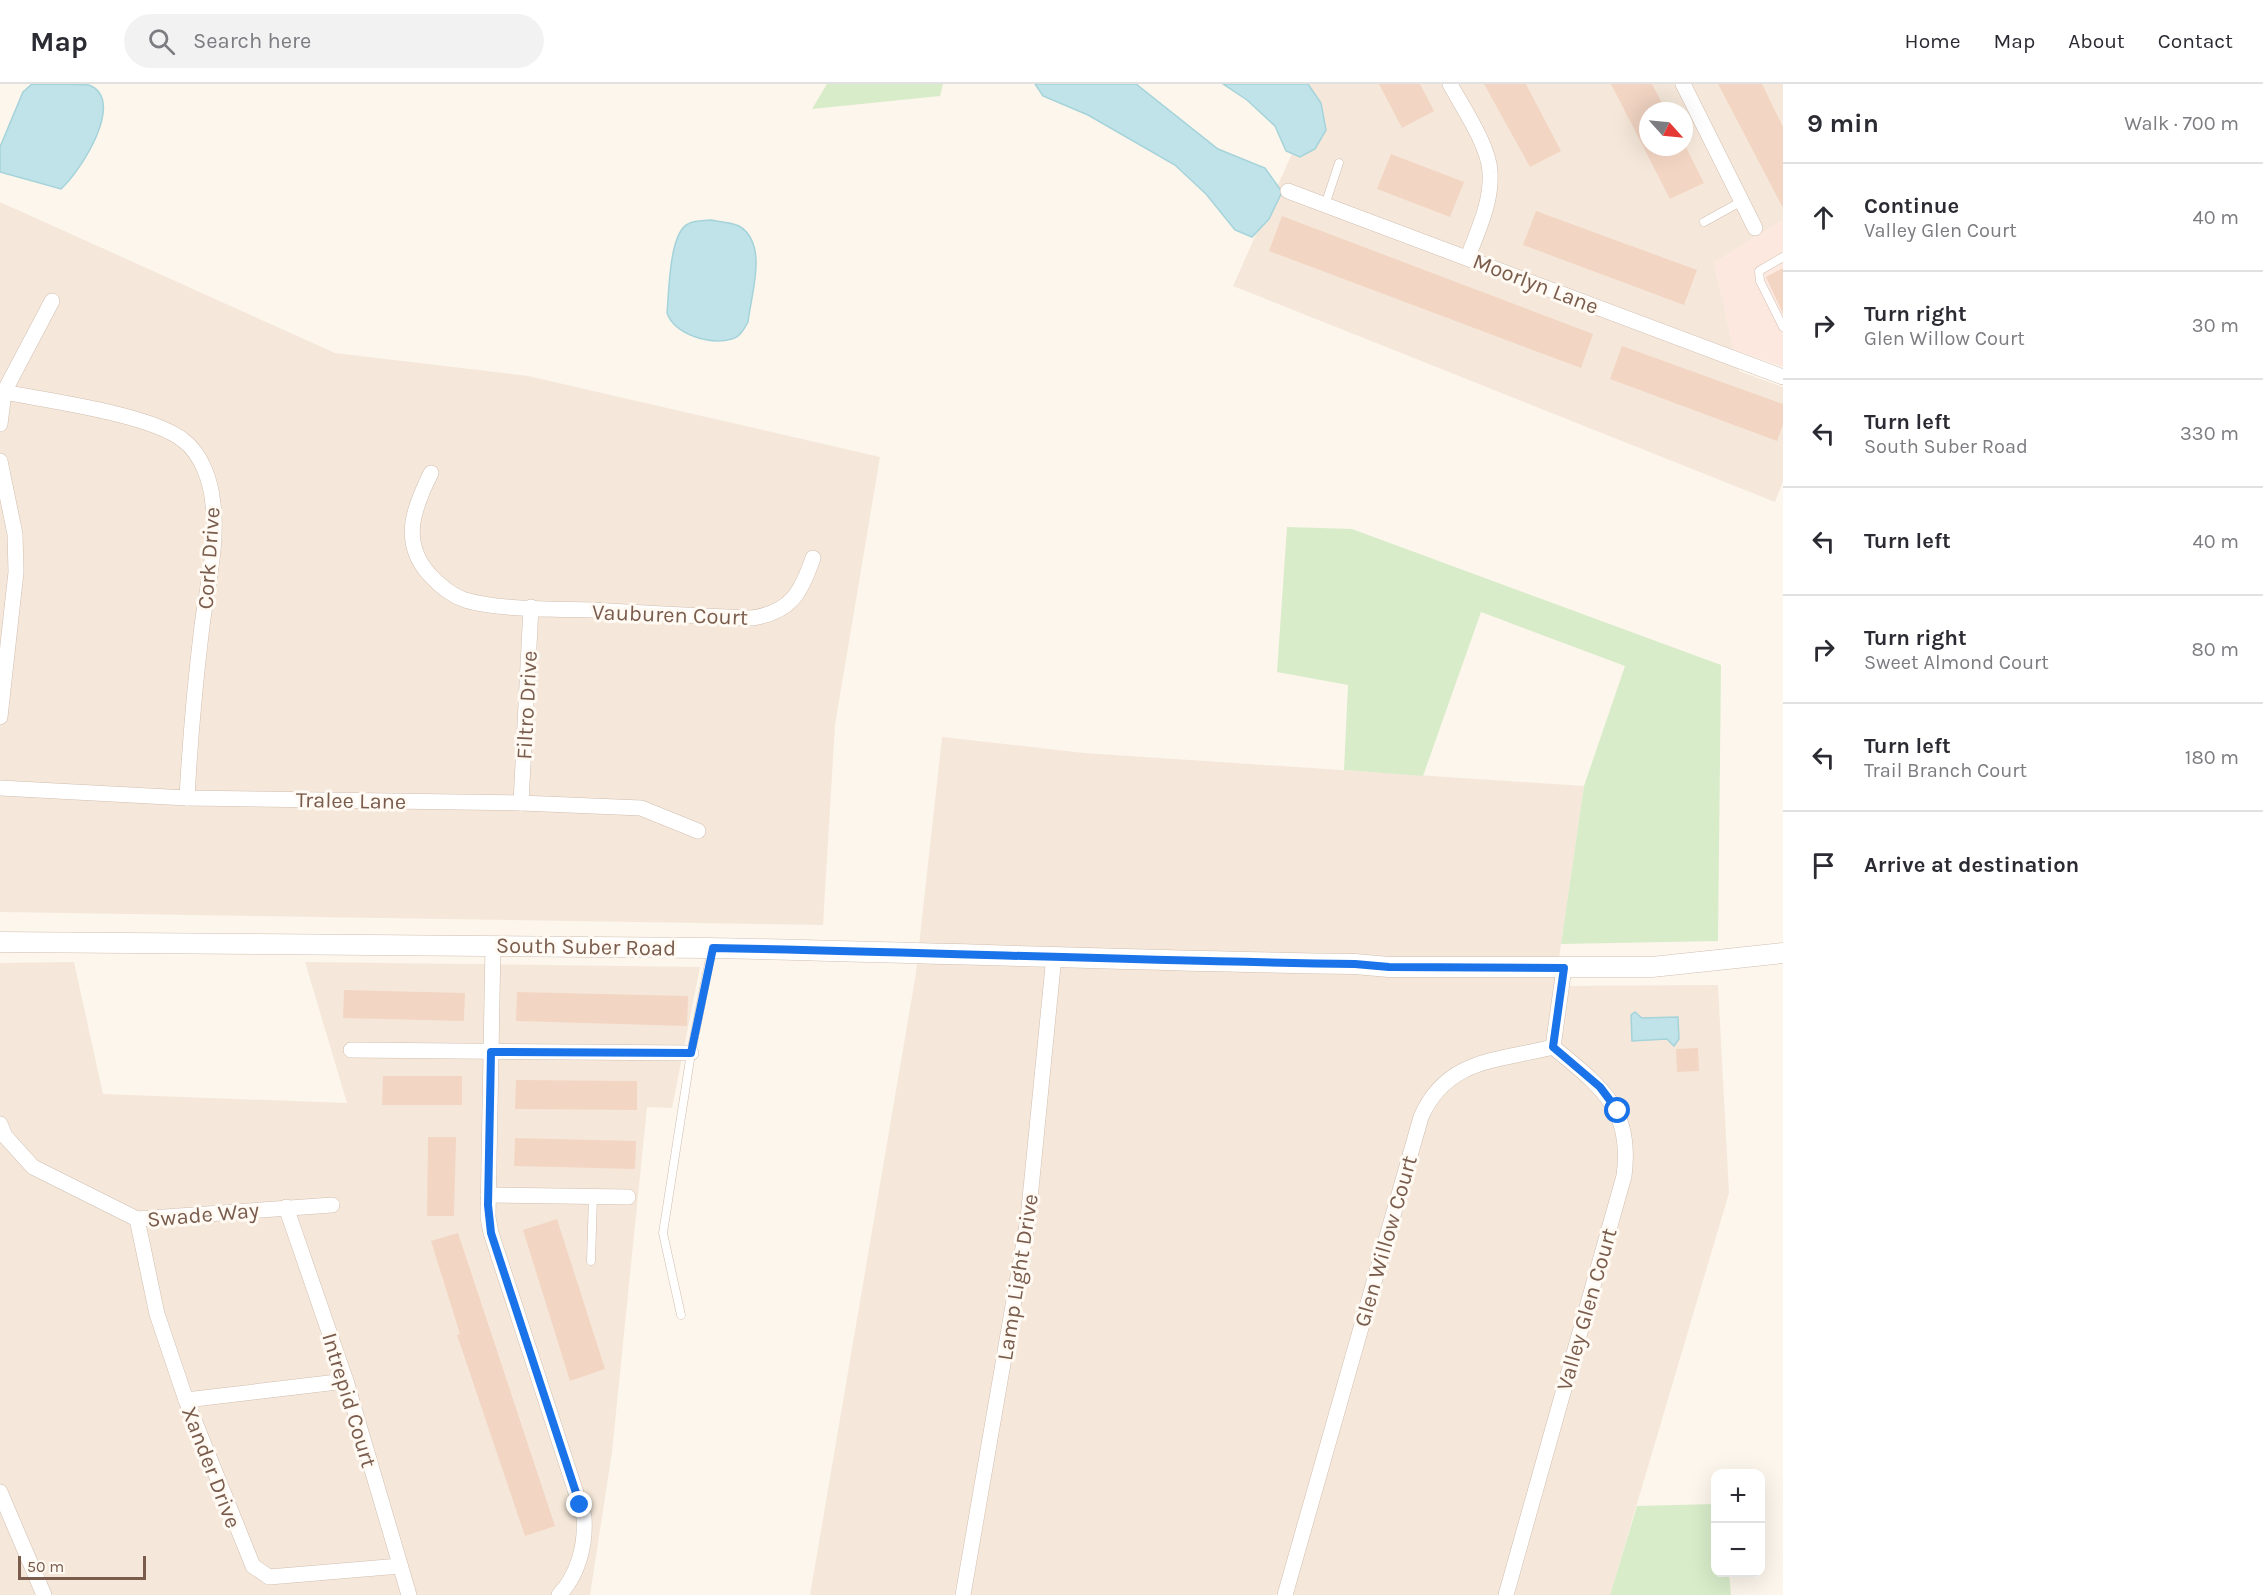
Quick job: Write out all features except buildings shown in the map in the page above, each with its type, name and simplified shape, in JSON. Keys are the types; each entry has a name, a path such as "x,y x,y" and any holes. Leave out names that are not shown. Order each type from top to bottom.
{"street":[{"path":"1450,84 1487,158 1490,170 1489,197 1468,257"},
{"path":"1683,84 1755,228"},
{"name":"Moorlyn Lane","path":"1288,191 1783,377"},
{"path":"0,424 4,392 52,301"},
{"name":"Cork Drive","path":"4,392 135,419 159,427 184,440 199,459 210,481 214,506 213,538 192,707 187,798"},
{"path":"0,461 15,534 16,572 4,659 0,717"},
{"name":"Vauburen Court","path":"431,473 416,503 411,522 411,541 421,565 441,586 457,597 468,601 531,608 752,618 770,615 786,607 798,594 813,558"},
{"name":"Filtro Drive","path":"521,803 531,608"},
{"name":"Tralee Lane","path":"0,788 187,798 521,803 641,808 698,831"},
{"name":"South Suber Road","path":"0,942 250,945 493,944 1054,956 1389,967 1652,968 1783,953"},
{"path":"493,944 488,1195 491,1233 584,1517 582,1551 570,1583 559,1595"},
{"name":"Lamp Light Drive","path":"963,1595 1028,1219 1054,956"},
{"path":"1553,1047 1564,968"},
{"name":"Glen Willow Court","path":"1285,1595 1421,1117 1428,1100 1442,1083 1465,1068 1553,1047"},
{"name":"Valley Glen Court","path":"1506,1595 1624,1176 1626,1159 1623,1126 1610,1098 1553,1047"},
{"path":"351,1050 691,1053"},
{"name":"Swade Way","path":"0,1124 5,1136 33,1167 137,1219 332,1205"},
{"path":"488,1195 628,1197"},
{"name":"Intrepid Court","path":"285,1207 345,1381 409,1595"},
{"name":"Xander Drive","path":"137,1219 157,1314 186,1400 248,1559 260,1573 269,1577 400,1566"},
{"path":"186,1400 345,1381"},
{"path":"0,1492 44,1595"}],"lane":[{"path":"1325,205 1339,164"},
{"path":"1704,222 1742,201"},
{"path":"1783,257 1759,271 1760,281 1783,327"},
{"path":"681,1315 663,1233 691,1053 713,948"},
{"path":"591,1261 593,1196"}],"shaded area":[{"path":"1237,84 1783,84 1783,220 1714,263 1739,371 1783,387 1783,481 1775,502 1233,286 1298,140"},
{"path":"0,202 335,353 528,376 880,457 835,725 823,925 0,912"},
{"path":"1783,220 1783,367 1734,350 1714,263"},
{"path":"942,737 1084,753 1584,786 1555,986 1718,985 1729,1193 1610,1595 810,1595 916,973"},
{"path":"74,962 103,1094 347,1103 305,962 700,967 672,1108 647,1107 612,1452 590,1595 0,1595 0,963"}],"green space":[{"path":"827,84 943,84 940,96 812,109"},
{"path":"1287,527 1352,529 1721,665 1718,941 1561,944 1584,786 1625,666 1481,612 1423,776 1344,770 1348,685 1277,672"},
{"path":"1711,1504 1711,1577 1729,1577 1731,1595 1610,1595 1637,1506"}],"water":[{"path":"32,84 89,85 99,93 103,105 102,120 88,153 79,168 61,189 0,172 0,147 23,92"},
{"path":"1035,84 1136,84 1218,149 1265,168 1282,192 1269,219 1252,237 1235,230 1206,194 1175,165 1088,115 1043,96"},
{"path":"1223,84 1308,84 1321,103 1326,130 1315,149 1300,157 1286,151 1275,126 1247,100"},
{"path":"711,220 739,226 748,234 756,257 748,322 737,336 723,341 704,339 685,332 671,321 667,313 671,264 677,239 688,224"},
{"path":"1635,1012 1642,1018 1678,1017 1679,1039 1674,1046 1667,1039 1632,1041 1631,1015"}],"route":[{"path":"580,1505 491,1233 488,1195 491,1052 691,1053 713,948 987,953 1136,961 1355,964 1389,967 1564,968 1553,1047 1600,1087 1618,1111"}]}
